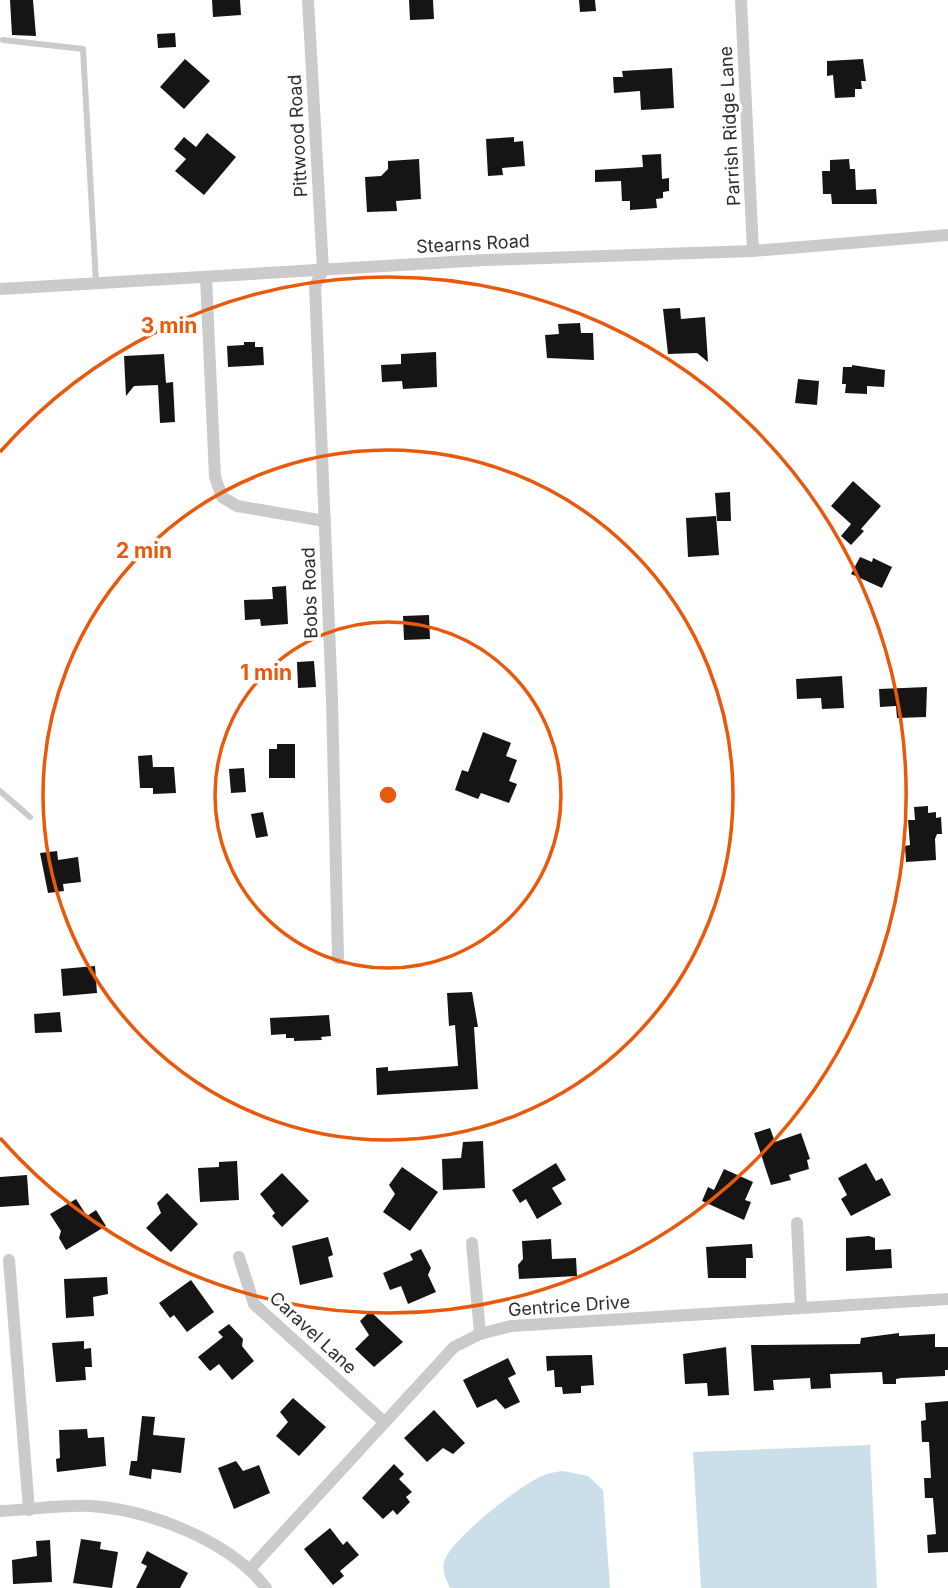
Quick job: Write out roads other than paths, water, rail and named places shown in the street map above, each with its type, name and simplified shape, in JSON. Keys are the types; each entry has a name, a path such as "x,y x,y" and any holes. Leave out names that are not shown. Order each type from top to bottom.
{"street":[{"name":"Pittwood Road","path":"308,0 323,270"},
{"name":"Parrish Ridge Lane","path":"741,0 754,251"},
{"name":"Stearns Road","path":"0,289 485,260 754,251 948,235"},
{"name":"Bobs Road","path":"323,270 315,286 338,958"},
{"path":"206,277 215,477 222,497 237,506 325,521"},
{"path":"797,1223 801,1308"},
{"path":"472,1243 480,1334"},
{"name":"Caravel Lane","path":"239,1258 254,1304 383,1421"},
{"path":"9,1260 29,1510"},
{"name":"Gentrice Drive","path":"251,1568 383,1421 454,1347 480,1334 511,1326 948,1299"},
{"path":"0,1511 90,1506 145,1515 188,1532 251,1568 266,1588"}],"lane":[{"path":"3,40 83,49 96,284"},
{"path":"0,791 30,817"}],"water":[{"path":"870,1445 877,1588 701,1588 693,1452"},
{"path":"563,1471 588,1476 603,1490 610,1588 450,1588 444,1572 444,1562 449,1552 472,1527 532,1481"}]}
